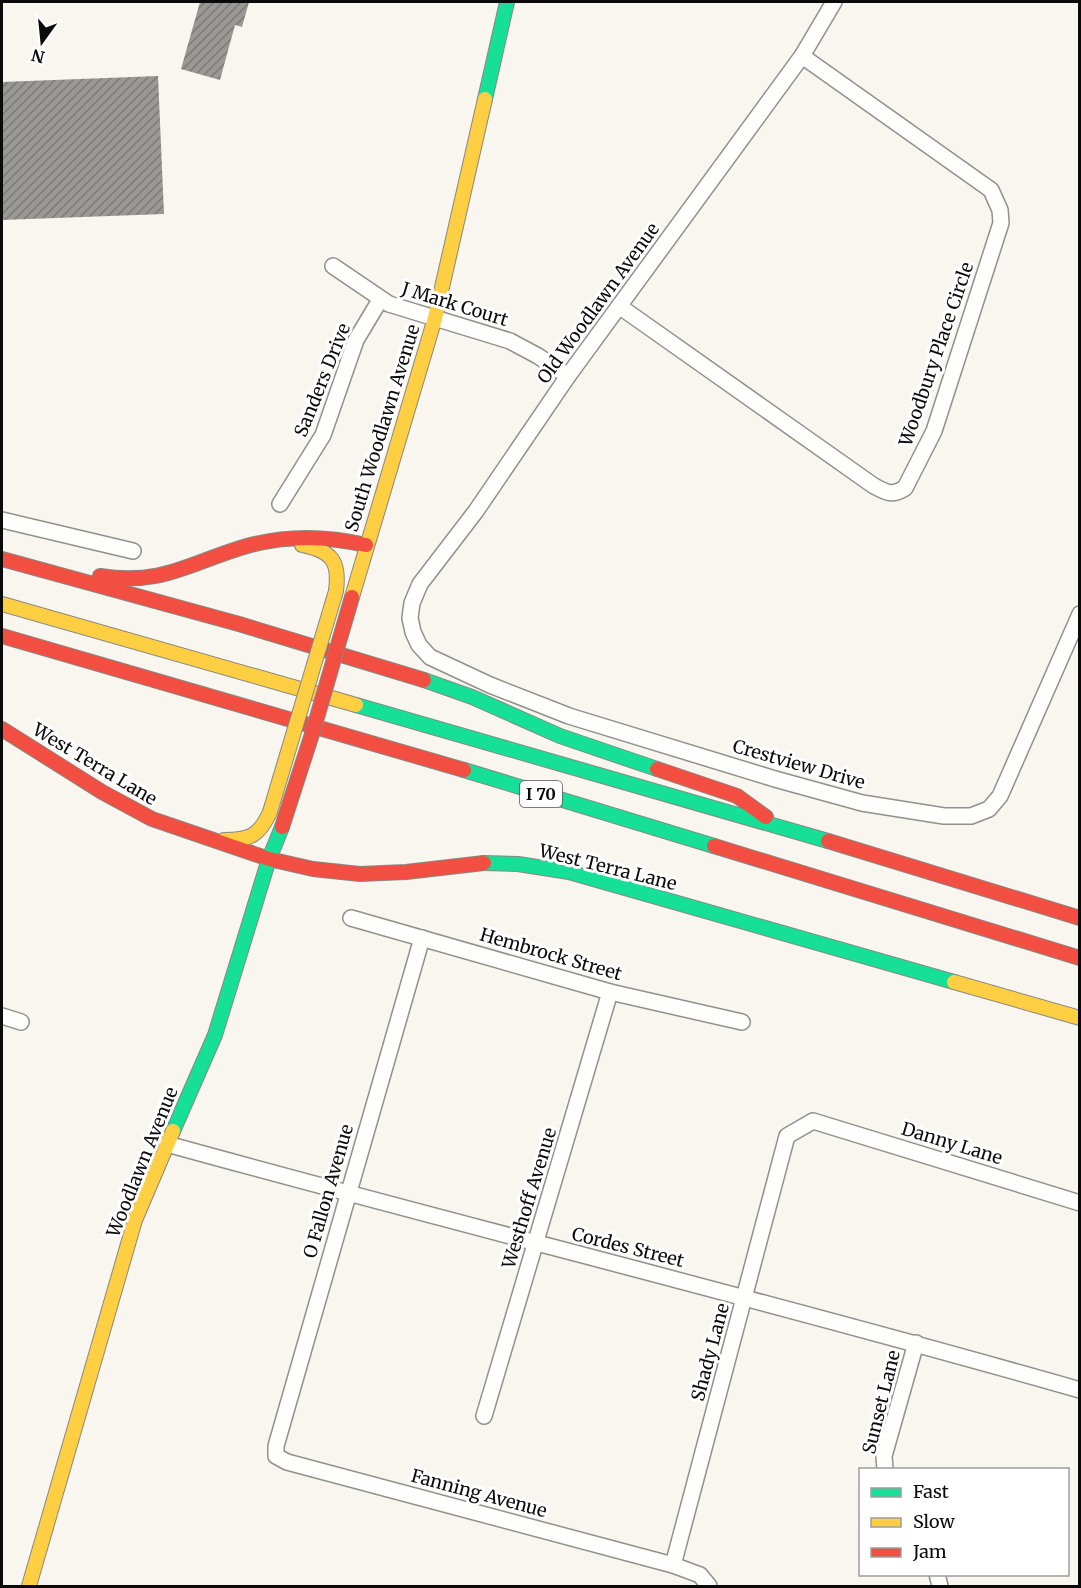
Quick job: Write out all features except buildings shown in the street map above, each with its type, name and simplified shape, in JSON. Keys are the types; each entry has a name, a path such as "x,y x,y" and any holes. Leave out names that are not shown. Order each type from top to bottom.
{"main road":[{"name":"South Woodlawn Avenue","path":"269,859 287,816 435,318 507,2"},
{"path":"2,550 104,577 135,580 182,571 244,547 272,540 305,538 348,540 366,544"},
{"path":"212,841 251,838 263,828 270,812 340,574 337,562 326,552 313,547 272,540"},
{"path":"2,559 239,624 400,672 472,697 560,736 737,796 780,827"},
{"name":"I 70","path":"2,604 780,827 1080,918"},
{"name":"I 70","path":"2,638 26,642 340,733 1080,958"},
{"name":"West Terra Lane","path":"2,729 102,792 152,819 269,859 360,874 406,872 475,863 518,864 569,872 1080,1018"},
{"name":"Woodlawn Avenue","path":"29,1587 135,1220 215,1035 269,859"}],"street":[{"name":"Old Woodlawn Avenue","path":"413,632 410,618 412,603 420,584 476,511 568,376 802,56 834,2"},
{"name":"Woodbury Place Circle","path":"619,306 874,486 887,493 897,493 905,488 934,431 1002,223 1000,210 991,190 802,56"},
{"name":"J Mark Court","path":"333,267 380,300 510,341 568,376"},
{"name":"Sanders Drive","path":"280,504 323,435 356,340 380,300"},
{"path":"2,520 133,552"},
{"name":"Crestview Drive","path":"413,632 419,645 430,657 490,685 579,719 862,803 944,816 970,816 989,809 1000,796 1080,614"},
{"name":"Hembrock Street","path":"351,918 610,992 741,1022"},
{"name":"O Fallon Avenue","path":"276,1456 276,1446 347,1194 422,938"},
{"name":"Westhoff Avenue","path":"484,1416 610,992"},
{"path":"2,1016 21,1022"},
{"name":"Danny Lane","path":"813,1121 1080,1203"},
{"name":"Shady Lane","path":"673,1565 787,1136 813,1121"},
{"name":"Cordes Street","path":"167,1144 347,1194 916,1343 1080,1390"},
{"name":"Sunset Lane","path":"885,1468 884,1456 916,1343"},
{"name":"Fanning Avenue","path":"276,1456 287,1462 673,1565"},
{"path":"673,1565 700,1575 708,1587"}],"traffic: fast":[{"path":"485,99 507,2"},
{"path":"424,680 472,697 560,736 657,769"},
{"path":"356,705 828,841"},
{"path":"464,770 714,846"},
{"path":"173,1131 215,1035 269,859 282,827"},
{"path":"484,863 518,864 569,872 954,982"}],"traffic: slow":[{"path":"352,597 435,318 485,99"},
{"path":"302,545 327,554 335,564 336,591"},
{"path":"270,812 336,591"},
{"path":"2,604 356,705"},
{"path":"224,840 241,839 253,835 262,826 270,812"},
{"path":"954,982 1080,1018"},
{"path":"29,1586 135,1220 173,1131"}],"traffic: jam":[{"path":"100,576 142,578 159,575 247,546 292,538 321,538 366,545"},
{"path":"2,559 239,624 424,680"},
{"path":"313,731 352,597"},
{"path":"2,636 464,770"},
{"path":"2,729 102,792 152,819 269,859 313,869 360,874 406,872 484,863"},
{"path":"282,827 313,731"},
{"path":"657,769 737,796 766,817"},
{"path":"828,841 1080,918"},
{"path":"714,846 1080,958"}]}
